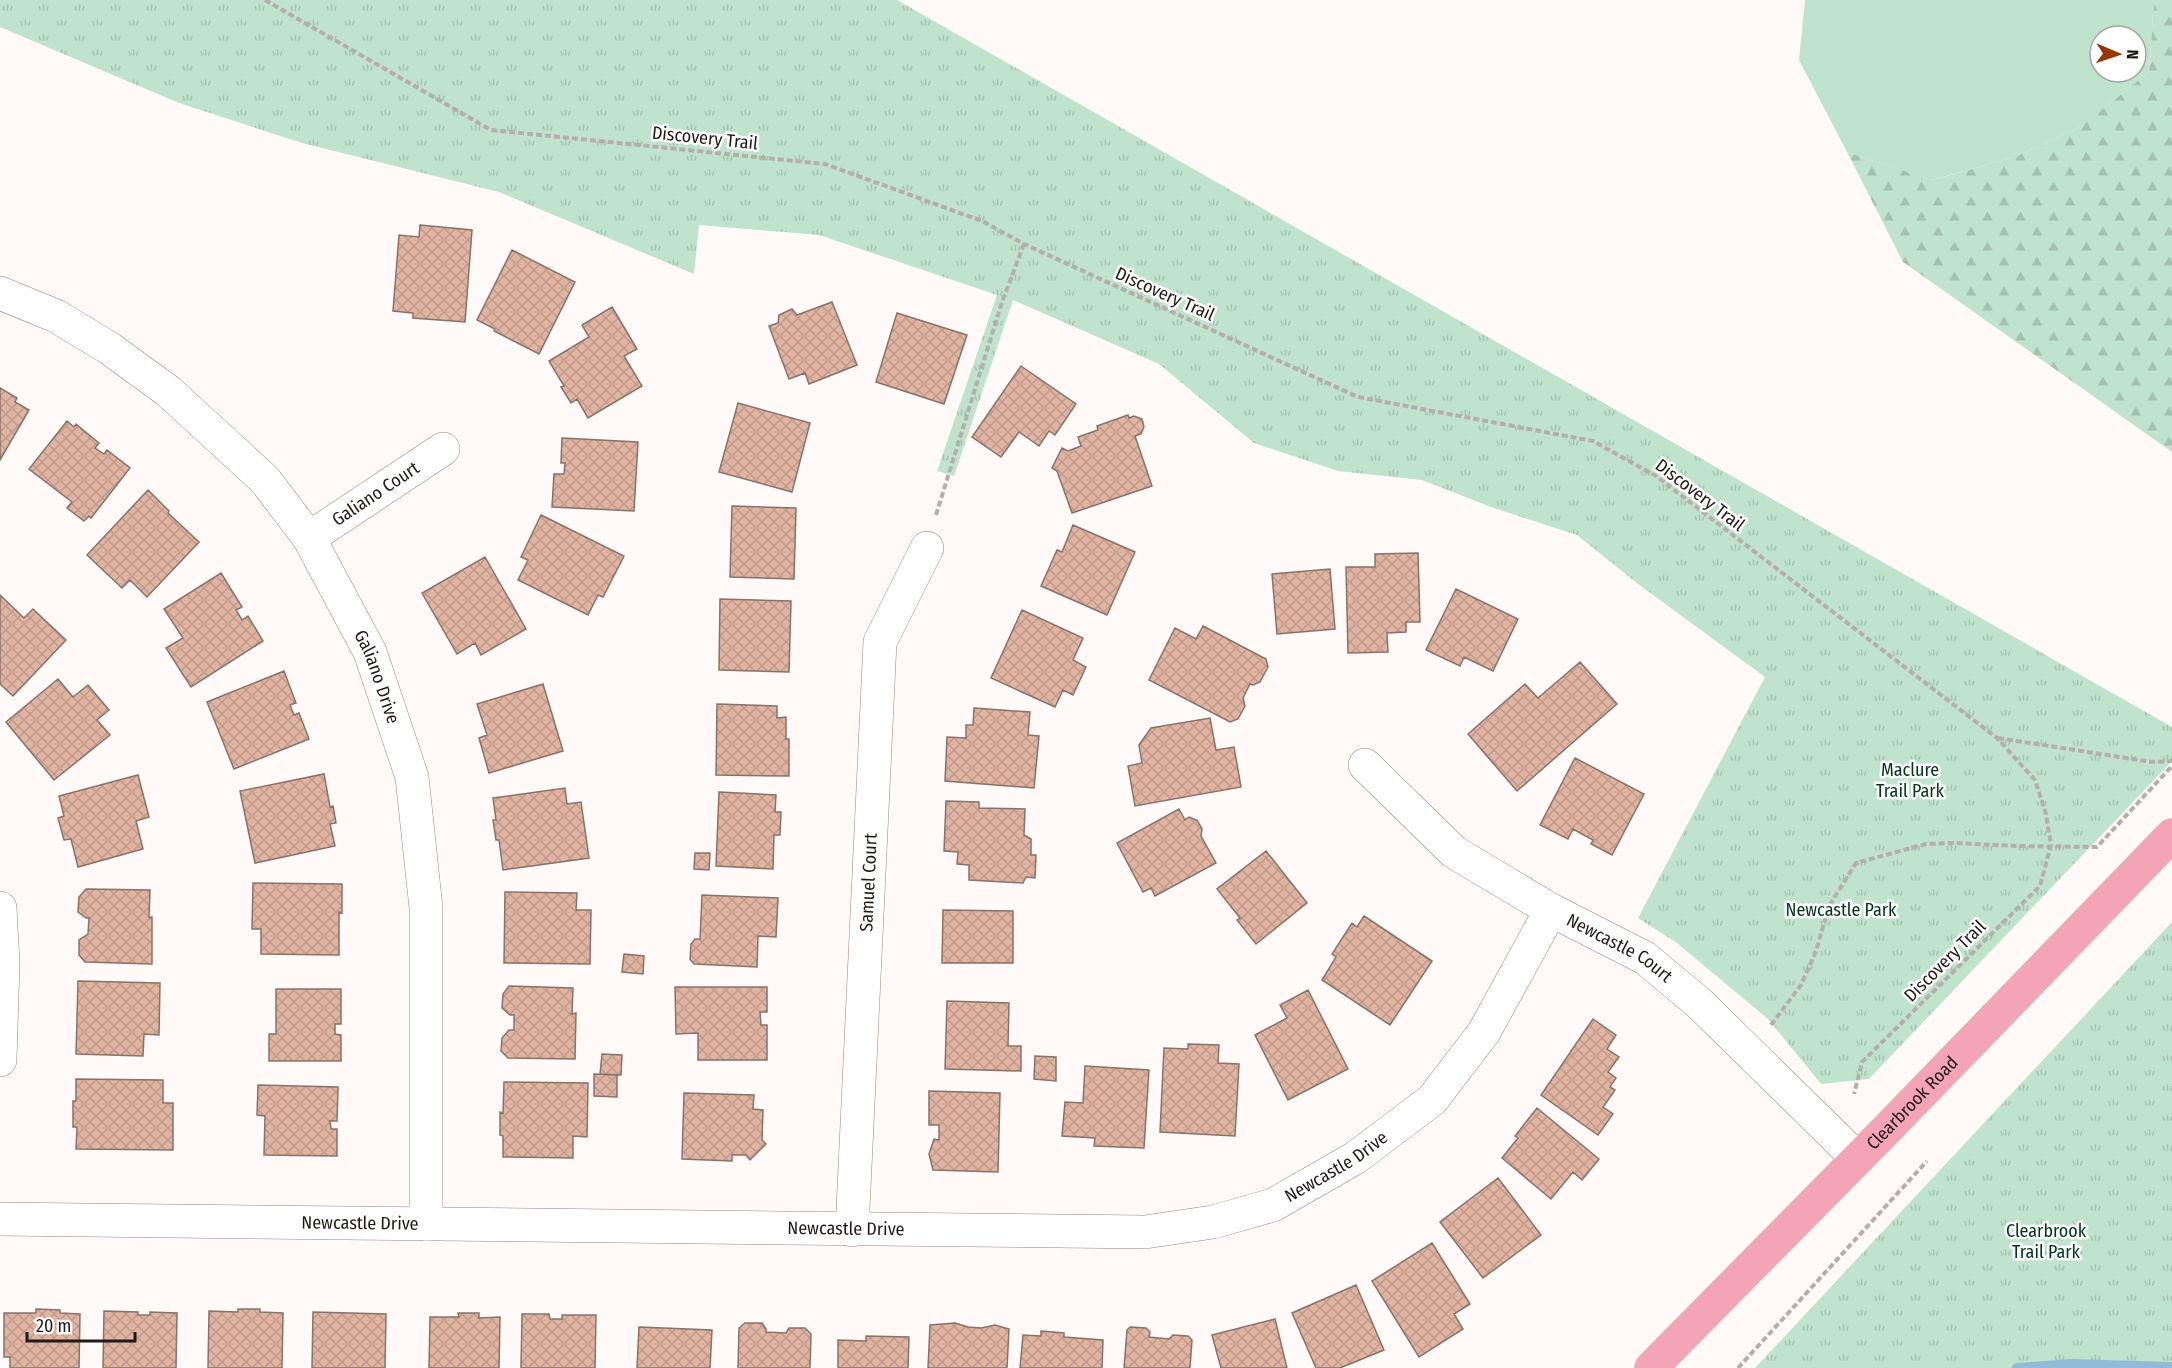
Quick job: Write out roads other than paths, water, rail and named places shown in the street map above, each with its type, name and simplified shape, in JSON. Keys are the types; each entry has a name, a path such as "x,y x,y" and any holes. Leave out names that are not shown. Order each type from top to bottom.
{"main road":[{"name":"Clearbrook Road","path":"1651,1368 2172,835"}],"street":[{"name":"Galiano Drive","path":"0,293 56,316 109,348 168,391 265,480 309,538 370,652 412,777 426,908 426,1224"},
{"name":"Galiano Court","path":"309,538 443,449"},
{"name":"Samuel Court","path":"852,1230 880,642 927,548"},
{"name":"Newcastle Court","path":"1365,765 1454,852 1551,910 1645,958 1699,1003 1857,1158"},
{"path":"0,908 3,963 0,1060"},
{"name":"Newcastle Drive","path":"0,1219 1145,1232 1213,1222 1273,1205 1355,1158 1432,1100 1484,1032 1551,910"}],"waterway":[{"path":"2017,1368 2071,1364 2172,1367"}],"park label":[{"name":"Maclure Trail Park","path":"1910,780"},
{"name":"Newcastle Park","path":"1841,910"},
{"name":"Clearbrook Trail Park","path":"2046,1241"}]}
